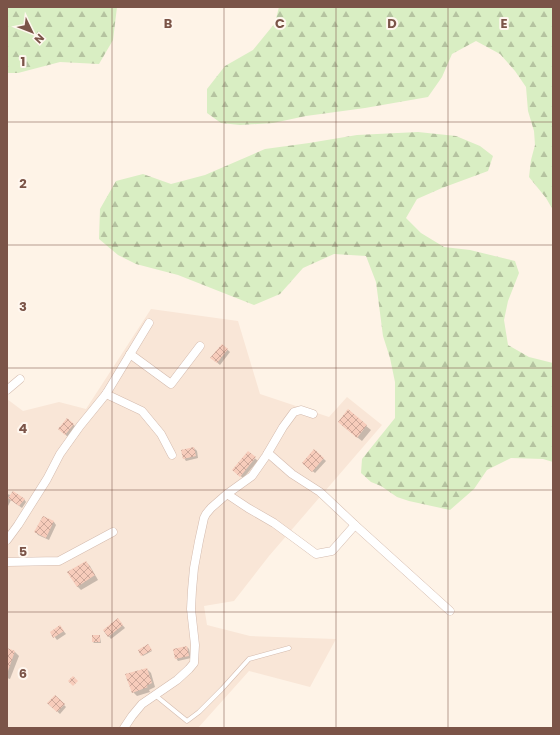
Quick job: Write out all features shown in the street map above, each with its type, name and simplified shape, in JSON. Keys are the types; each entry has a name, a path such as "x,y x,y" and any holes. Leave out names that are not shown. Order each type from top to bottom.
{"street":[{"path":"7,540 44,485 60,454 106,394 149,323"},
{"path":"130,354 172,384 200,346"},
{"path":"7,390 20,379"},
{"path":"106,394 142,411 161,434 172,455"},
{"path":"124,728 142,704 177,680 194,663 196,645 191,609 194,568 206,514 227,494 252,476 294,412 301,410 313,414"},
{"path":"268,453 292,474 320,492 354,525 450,611"},
{"path":"227,494 274,523 316,554 332,551 354,525"},
{"path":"7,562 59,561 113,532"}],"lane":[{"path":"155,694 187,721 199,712 249,659 289,648"}],"shaded area":[{"path":"151,309 238,321 260,394 329,417 347,397 382,425 269,556 234,601 204,606 207,625 250,636 336,639 310,687 249,671 198,728 7,728 7,399 23,411 59,402 86,409"}],"green space":[{"path":"7,7 117,7 113,40 99,64 60,62 18,73 7,73"},
{"path":"279,7 553,7 553,210 546,198 529,177 535,145 534,131 528,111 526,87 515,71 500,54 476,41 452,54 442,77 428,97 306,116 273,123 240,125 221,123 207,113 207,89 225,66 253,50 275,23"},
{"path":"418,132 456,136 480,146 493,156 488,171 417,199 406,218 421,233 444,247 470,250 515,261 519,273 508,301 504,320 508,345 529,357 553,363 553,462 543,459 511,458 487,470 474,489 450,510 397,497 381,486 371,482 361,473 362,459 395,418 395,382 390,358 383,336 376,282 366,256 334,254 303,268 280,294 254,305 178,275 136,264 118,255 99,239 100,209 116,181 143,174 171,184 205,175 265,149 357,135"}],"building":[{"path":"222,344 228,349 217,363 210,358"},
{"path":"348,409 367,425 357,438 338,422"},
{"path":"67,418 74,424 65,435 58,429"},
{"path":"194,447 196,456 183,459 181,450"},
{"path":"314,449 324,458 312,472 302,463"},
{"path":"248,451 256,457 240,477 232,470"},
{"path":"13,491 25,499 19,506 8,498"},
{"path":"43,516 54,521 46,538 34,532"},
{"path":"86,561 95,575 77,587 67,572"},
{"path":"118,618 123,625 108,637 103,630"},
{"path":"60,625 64,631 53,638 50,632"},
{"path":"92,635 100,635 100,642 92,642"},
{"path":"148,644 152,650 141,656 138,650"},
{"path":"187,646 189,656 175,659 173,649"},
{"path":"7,648 15,651 8,671 7,671"},
{"path":"147,668 152,683 146,686 148,687 132,693 125,674"},
{"path":"73,676 78,681 73,686 68,681"},
{"path":"55,695 65,704 57,712 47,703"}]}
